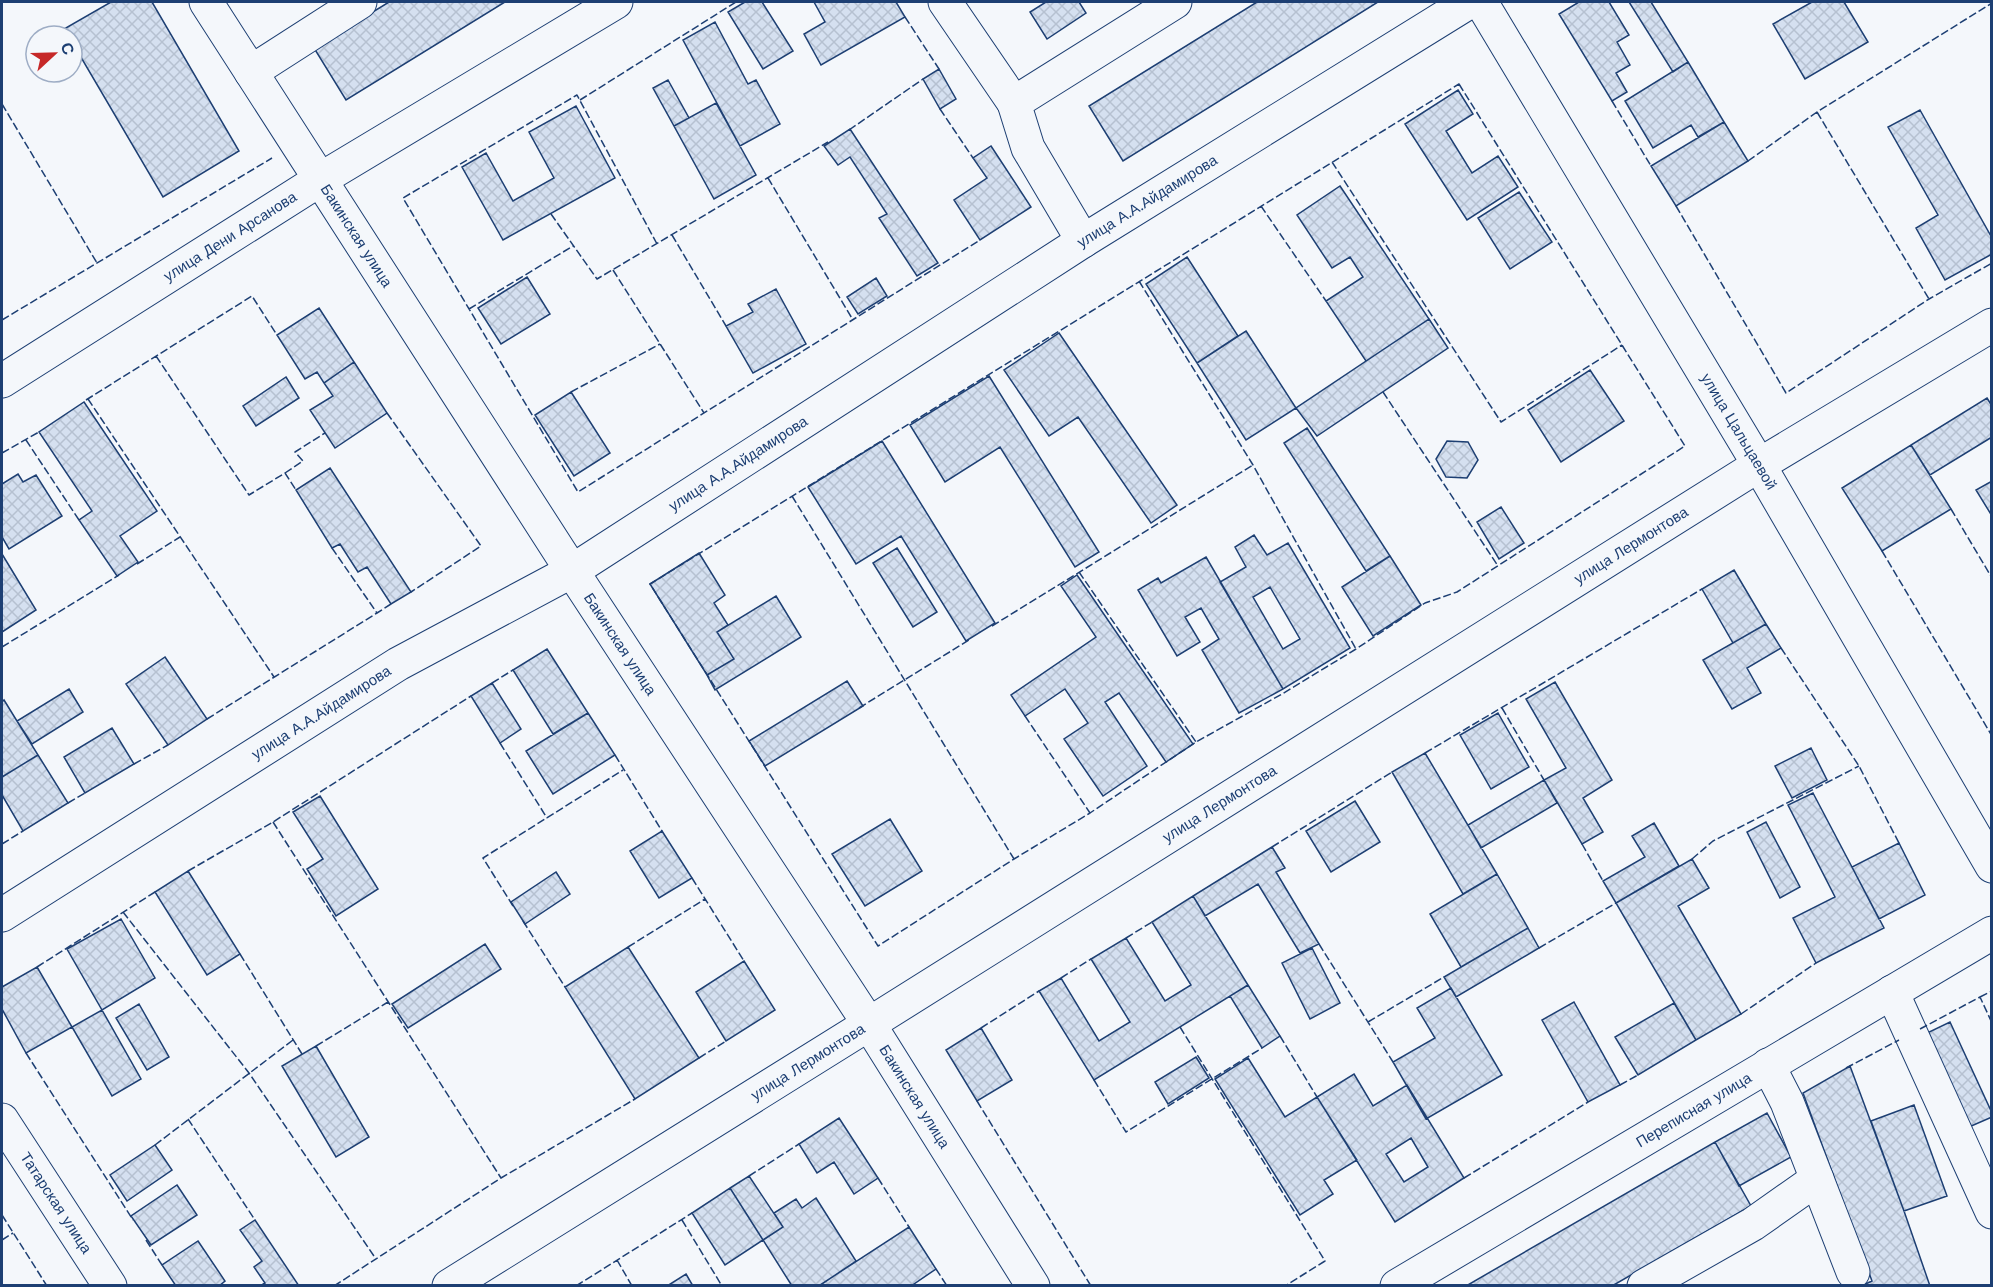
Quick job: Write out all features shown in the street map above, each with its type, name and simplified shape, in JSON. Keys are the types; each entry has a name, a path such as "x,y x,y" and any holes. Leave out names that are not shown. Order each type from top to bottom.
{"street":[{"name":"Бакинская улица","path":"206,2 572,571 869,1024 1033,1286"},
{"path":"251,72 360,2"},
{"name":"улица Дени Арсанова","path":"2,381 321,179 616,2"},
{"path":"945,2 1014,103 1028,148 1083,241"},
{"path":"1014,103 1175,2"},
{"name":"улица А.А.Айдамирова","path":"2,915 398,664 572,571 1083,241 1468,2"},
{"name":"улица Цальцаевой","path":"1481,2 1759,465 1992,866"},
{"name":"улица Лермонтова","path":"449,1286 1759,465 1992,325"},
{"name":"Переписная улица","path":"1397,1286 1992,933"},
{"path":"1892,992 1992,1212"},
{"path":"1768,1065 1787,1102 1853,1272"},
{"name":"Татарская улица","path":"2,1120 110,1286"},
{"path":"1644,1286 1754,1224 1817,1179"}],"building":[{"path":"111,2 152,2 239,151 163,197 84,62 84,24 73,24"},
{"path":"389,2 505,2 346,100 314,48"},
{"path":"745,2 762,2 793,51 763,69 728,12"},
{"path":"814,2 896,2 905,17 821,65 804,34 825,22"},
{"path":"1046,2 1079,2 1086,13 1047,39 1030,12"},
{"path":"1257,2 1378,2 1123,161 1089,106"},
{"path":"1579,2 1609,2 1629,35 1617,42 1630,65 1616,73 1627,92 1612,101 1559,14"},
{"path":"1629,2 1651,2 1688,62 1673,72"},
{"path":"1812,2 1844,2 1868,42 1805,79 1773,24"},
{"path":"715,22 748,84 756,80 780,124 740,146 683,40"},
{"path":"1688,62 1724,122 1698,137 1691,125 1653,148 1625,101"},
{"path":"939,69 956,99 940,109 923,79"},
{"path":"668,80 689,118 674,126 653,88"},
{"path":"1458,90 1473,114 1446,131 1472,173 1498,156 1518,187 1467,220 1405,124"},
{"path":"716,103 756,175 714,199 674,126"},
{"path":"576,106 615,178 503,240 462,167 486,153 513,201 554,178 529,132"},
{"path":"1920,110 1992,238 1992,254 1945,280 1916,228 1938,215 1888,127"},
{"path":"1724,122 1748,161 1676,206 1651,166"},
{"path":"850,129 938,263 917,276 879,218 887,214 850,157 838,165 824,146"},
{"path":"991,146 1031,207 980,240 954,200 987,178 973,158"},
{"path":"1340,186 1429,319 1366,361 1326,301 1363,277 1350,257 1332,268 1297,215"},
{"path":"1519,192 1552,242 1510,269 1478,218"},
{"path":"1187,257 1238,336 1197,363 1146,284"},
{"path":"527,277 550,314 501,344 478,308"},
{"path":"876,278 887,296 858,314 847,297"},
{"path":"776,289 806,344 753,373 726,326 753,312 748,304"},
{"path":"319,308 354,362 324,383 317,372 305,379 277,335"},
{"path":"1429,319 1448,348 1317,436 1296,408"},
{"path":"1246,331 1296,408 1246,440 1197,363"},
{"path":"1059,333 1177,505 1151,523 1078,417 1049,436 1004,370"},
{"path":"354,362 387,413 335,448 310,410 333,396 324,383"},
{"path":"1590,370 1624,421 1561,462 1528,410"},
{"path":"989,376 1099,552 1075,567 1000,447 945,482 910,425"},
{"path":"286,377 299,398 256,426 243,406"},
{"path":"571,392 610,453 574,476 535,415"},
{"path":"1987,398 1992,406 1992,437 1930,475 1911,445"},
{"path":"84,402 157,511 120,536 138,562 117,576 79,520 92,511 39,432"},
{"path":"1307,428 1390,556 1366,571 1284,443"},
{"path":"882,441 995,623 966,641 901,536 856,564 808,487"},
{"path":"1447,441 1468,442 1478,460 1467,478 1446,477 1436,459"},
{"path":"1911,445 1951,509 1882,551 1842,488"},
{"path":"330,468 411,592 391,604 367,567 358,572 340,544 332,548 296,490"},
{"path":"18,474 23,482 36,475 62,516 9,549 2,537 2,484"},
{"path":"1992,481 1992,516 1976,490"},
{"path":"1501,507 1524,543 1499,559 1477,522"},
{"path":"1254,535 1267,555 1288,543 1350,648 1283,689 1220,582 1246,567 1235,547","holes":["1270,587 1300,639 1283,649 1253,597"]},
{"path":"897,548 937,612 913,627 873,563"},
{"path":"699,553 725,595 714,603 728,625 717,632 734,659 707,675 650,584"},
{"path":"2,554 36,610 2,632"},
{"path":"1390,556 1421,605 1373,636 1342,587"},
{"path":"1206,557 1283,689 1239,713 1202,650 1219,639 1201,608 1185,617 1200,642 1177,656 1138,590 1158,578 1161,583"},
{"path":"1734,570 1766,624 1733,643 1702,589"},
{"path":"1077,575 1193,744 1166,762 1119,693 1105,702 1147,766 1103,796 1064,739 1088,723 1065,689 1025,716 1011,695 1096,637 1061,586"},
{"path":"776,596 801,637 715,690 707,675 734,659 717,632"},
{"path":"1766,624 1781,648 1747,668 1761,693 1732,709 1703,660"},
{"path":"547,649 588,713 553,734 513,670"},
{"path":"165,657 207,719 168,745 126,684"},
{"path":"847,681 863,706 765,766 749,741"},
{"path":"1555,682 1612,780 1583,798 1603,832 1582,844 1544,780 1566,768 1526,699"},
{"path":"492,683 521,729 500,743 471,696"},
{"path":"69,689 83,712 32,744 17,721"},
{"path":"4,700 38,755 2,777 2,702"},
{"path":"588,713 615,755 553,794 526,751"},
{"path":"1498,713 1529,767 1491,789 1460,735"},
{"path":"112,728 134,764 85,793 64,757"},
{"path":"1811,748 1827,780 1792,798 1775,766"},
{"path":"1425,753 1497,874 1463,894 1392,772"},
{"path":"38,755 68,803 23,831 2,795 2,777"},
{"path":"1544,780 1557,803 1481,848 1468,825"},
{"path":"1813,793 1884,928 1816,963 1793,918 1835,897 1788,805"},
{"path":"320,796 378,889 336,916 307,869 323,859 293,812"},
{"path":"1355,801 1380,842 1331,872 1306,831"},
{"path":"890,819 922,871 865,906 832,854"},
{"path":"1766,822 1800,887 1780,898 1747,832"},
{"path":"1654,823 1679,866 1616,903 1603,881 1645,857 1632,836"},
{"path":"662,831 692,878 659,898 630,851"},
{"path":"1899,843 1925,895 1879,919 1852,867"},
{"path":"1272,847 1285,868 1276,872 1319,944 1300,953 1258,884 1205,916 1193,896"},
{"path":"1692,859 1709,888 1678,906 1741,1014 1696,1040 1616,903"},
{"path":"188,871 240,954 207,975 155,892"},
{"path":"556,872 570,894 525,924 511,902"},
{"path":"1497,874 1528,928 1461,967 1430,914"},
{"path":"1193,896 1248,985 1094,1080 1039,991 1061,978 1099,1041 1130,1022 1091,959 1126,938 1165,1001 1191,985 1152,922"},
{"path":"121,919 155,978 102,1010 67,949"},
{"path":"1528,928 1539,948 1456,997 1444,977"},
{"path":"485,944 501,969 408,1028 392,1004"},
{"path":"628,947 699,1058 635,1099 565,987"},
{"path":"1312,948 1340,1003 1310,1019 1282,963"},
{"path":"744,961 775,1010 726,1041 696,992"},
{"path":"37,967 72,1027 26,1053 2,1009 2,987"},
{"path":"1248,985 1280,1036 1262,1048 1230,996"},
{"path":"1451,988 1502,1075 1426,1119 1393,1062 1435,1038 1417,1008"},
{"path":"1574,1002 1620,1085 1588,1102 1542,1020"},
{"path":"1674,1003 1696,1040 1638,1075 1615,1037"},
{"path":"139,1004 169,1057 147,1070 116,1018"},
{"path":"102,1010 141,1079 112,1096 72,1027"},
{"path":"1950,1022 1992,1113 1992,1117 1969,1127 1927,1033"},
{"path":"981,1028 1012,1080 977,1101 946,1050"},
{"path":"316,1046 369,1137 336,1157 282,1066"},
{"path":"1196,1057 1209,1078 1168,1104 1155,1082"},
{"path":"1248,1058 1285,1117 1317,1097 1357,1160 1324,1180 1333,1194 1300,1215 1215,1079"},
{"path":"1850,1066 1930,1286 1861,1286 1872,1281 1803,1093"},
{"path":"1354,1074 1373,1106 1407,1085 1464,1178 1395,1222 1317,1097","holes":["1411,1138 1428,1167 1404,1182 1386,1154"]},
{"path":"1914,1105 1947,1196 1904,1211 1871,1121"},
{"path":"1767,1113 1791,1157 1739,1186 1715,1142"},
{"path":"839,1118 878,1178 854,1194 834,1162 817,1173 799,1144"},
{"path":"1715,1142 1751,1206 1612,1286 1466,1286"},
{"path":"155,1145 172,1170 127,1201 110,1175"},
{"path":"749,1176 783,1227 763,1240 730,1188"},
{"path":"177,1185 197,1215 151,1245 131,1216"},
{"path":"730,1188 763,1240 725,1265 692,1213"},
{"path":"816,1198 856,1261 819,1286 792,1286 763,1240 783,1227 774,1213 796,1199 802,1208"},
{"path":"255,1220 299,1286 260,1286 265,1283 254,1267 262,1261 240,1230"},
{"path":"909,1227 936,1269 911,1286 820,1285"},
{"path":"198,1241 225,1281 219,1286 176,1286 162,1265"},
{"path":"686,1274 693,1286 667,1286"}],"fence":[{"path":"580,100 736,2"},
{"path":"1748,161 1817,112 1992,3"},
{"path":"905,17 939,69"},
{"path":"849,130 923,79"},
{"path":"1459,84 1685,446 1457,592 1425,603 1282,694 1196,742 1090,813 878,946 650,584 1459,84"},
{"path":"657,244 577,95 403,198 578,492 980,240"},
{"path":"1612,101 1651,166"},
{"path":"2,104 97,263"},
{"path":"940,109 973,158"},
{"path":"1817,112 1929,299"},
{"path":"551,214 597,279 828,142"},
{"path":"2,320 272,158"},
{"path":"1332,162 1501,422 1622,345"},
{"path":"768,178 853,320"},
{"path":"1261,206 1326,301"},
{"path":"1676,206 1786,393 1929,299 1992,263"},
{"path":"672,235 726,326"},
{"path":"469,309 573,246"},
{"path":"613,270 704,413"},
{"path":"1139,281 1253,465 1356,649"},
{"path":"86,400 252,296 277,335"},
{"path":"571,392 660,344"},
{"path":"156,356 249,495 285,473 296,490"},
{"path":"1383,392 1498,566"},
{"path":"88,399 274,677"},
{"path":"387,413 481,546 411,592"},
{"path":"2,453 39,432"},
{"path":"285,473 303,461 295,452 325,433"},
{"path":"26,440 79,520"},
{"path":"992,626 1253,465"},
{"path":"792,496 1014,859"},
{"path":"1951,509 1992,578"},
{"path":"137,564 180,537"},
{"path":"332,548 377,613 391,604"},
{"path":"1882,551 1992,736"},
{"path":"1079,572 1196,742"},
{"path":"2,647 119,575"},
{"path":"1425,753 1702,589"},
{"path":"207,719 377,613"},
{"path":"859,708 969,640"},
{"path":"1781,648 1859,766 1899,843"},
{"path":"492,683 513,670"},
{"path":"188,871 273,822 471,696"},
{"path":"1502,708 1544,780"},
{"path":"1025,716 1090,813"},
{"path":"500,743 547,818"},
{"path":"134,764 168,745"},
{"path":"615,755 662,831"},
{"path":"1692,859 1713,841 1859,766"},
{"path":"513,906 483,858 623,770"},
{"path":"1272,847 1392,772"},
{"path":"68,803 85,793"},
{"path":"273,822 501,1178"},
{"path":"2,844 23,831"},
{"path":"1582,844 1603,881"},
{"path":"692,878 744,961"},
{"path":"37,967 155,892"},
{"path":"628,947 705,899"},
{"path":"1539,948 1616,903"},
{"path":"123,912 249,1073 376,1259"},
{"path":"523,921 565,987"},
{"path":"1126,938 1152,922"},
{"path":"1319,944 1393,1062"},
{"path":"240,954 302,1054"},
{"path":"1061,978 1091,959"},
{"path":"1741,1014 1816,963"},
{"path":"1368,1022 1444,977"},
{"path":"981,1028 1039,991"},
{"path":"1980,997 1992,991"},
{"path":"1920,1029 1980,997 1992,1023"},
{"path":"316,1046 388,1002"},
{"path":"1180,1027 1325,1261 1285,1286"},
{"path":"1280,1036 1317,1097"},
{"path":"155,1145 293,1040"},
{"path":"1846,1068 1899,1040"},
{"path":"699,1058 726,1041"},
{"path":"1094,1080 1126,1132 1262,1048"},
{"path":"26,1053 133,1220"},
{"path":"1620,1085 1638,1075"},
{"path":"334,1286 501,1178 635,1099"},
{"path":"977,1101 1091,1286"},
{"path":"1464,1178 1588,1102"},
{"path":"188,1119 255,1220"},
{"path":"749,1176 799,1144"},
{"path":"878,1178 909,1227"},
{"path":"576,1286 692,1213"},
{"path":"2,1215 47,1286"},
{"path":"682,1220 722,1286"},
{"path":"2,1240 13,1233"},
{"path":"146,1240 162,1265"},
{"path":"617,1260 632,1286"},
{"path":"936,1269 947,1286"}]}
